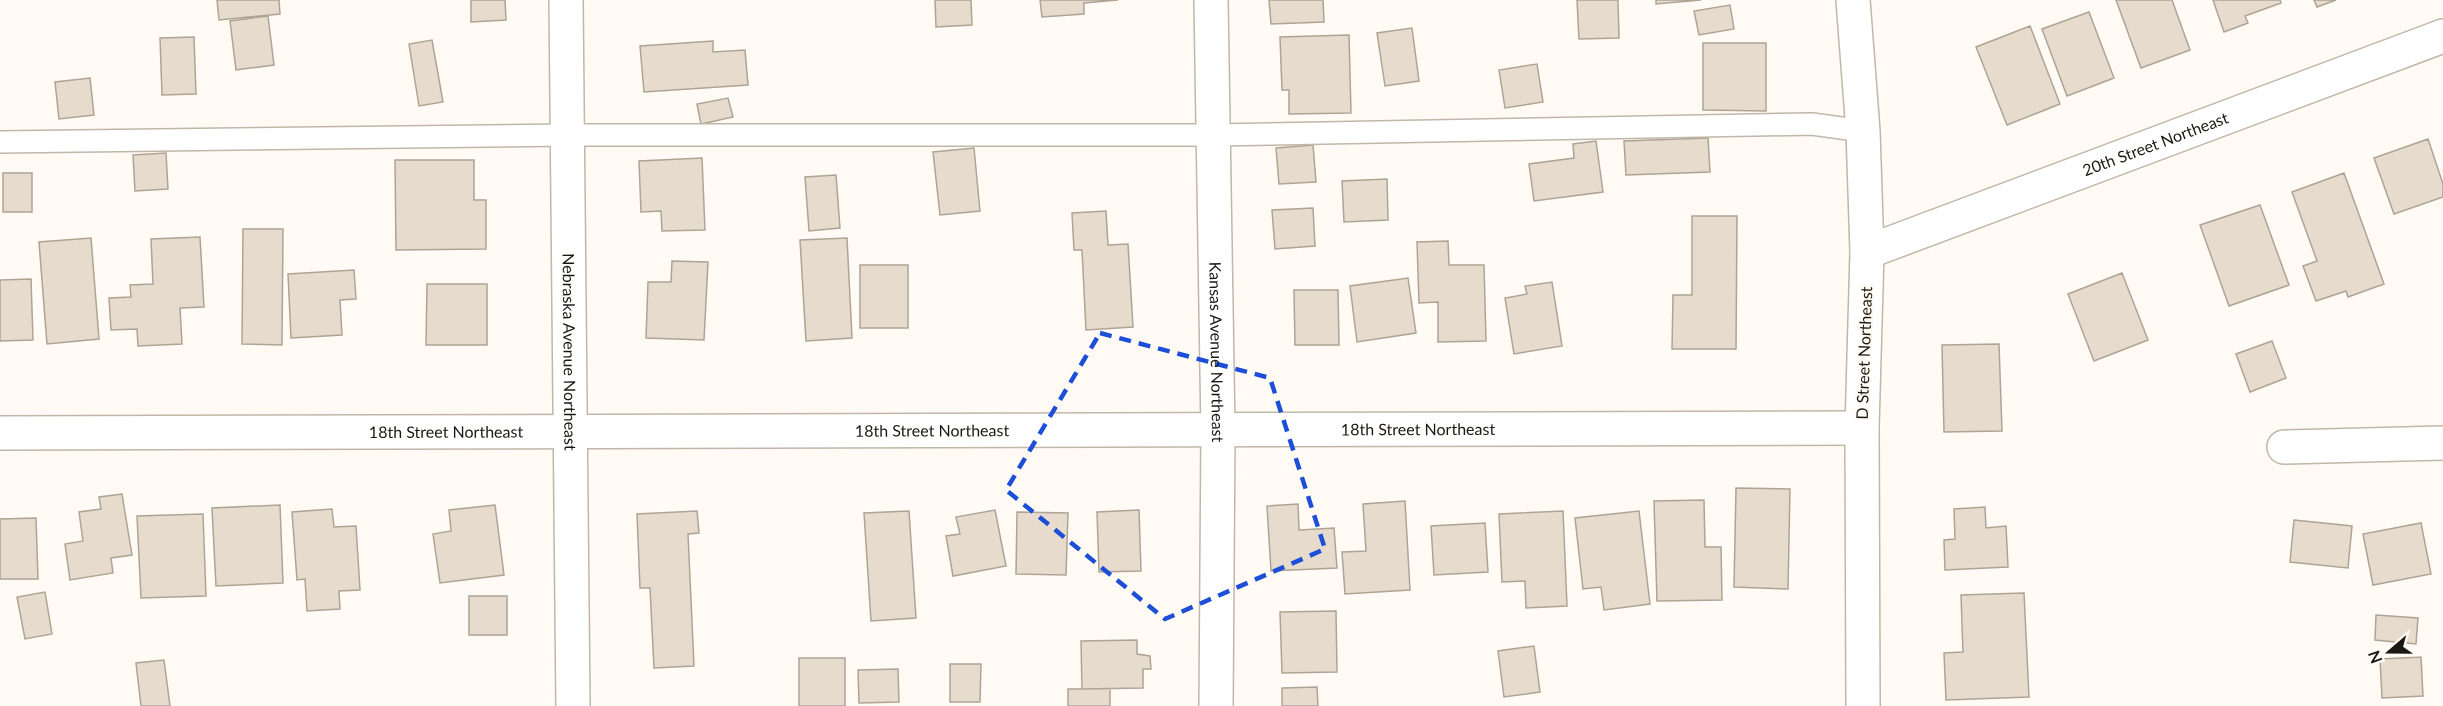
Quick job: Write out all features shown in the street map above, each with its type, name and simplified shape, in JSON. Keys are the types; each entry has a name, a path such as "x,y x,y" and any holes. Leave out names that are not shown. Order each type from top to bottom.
{"street":[{"name":"Nebraska Avenue Northeast","path":"566,0 573,706"},
{"name":"Kansas Avenue Northeast","path":"1210,0 1218,431 1216,706"},
{"name":"D Street Northeast","path":"1852,0 1863,131 1867,252 1862,428 1863,706"},
{"name":"20th Street Northeast","path":"1867,252 2443,36"},
{"name":"18th Street Northeast","path":"0,433 1862,428"},
{"path":"2284,447 2443,443"}],"lane":[{"path":"0,142 567,135 1213,135 1812,124 1863,131"}],"highlighted area":[{"path":"1100,333 1270,378 1325,549 1165,619 1006,490"}],"building":[{"path":"217,0 279,0 280,14 219,20"},
{"path":"471,0 505,0 506,20 471,22"},
{"path":"935,0 971,0 972,25 936,27"},
{"path":"1040,0 1118,0 1084,3 1084,14 1042,17"},
{"path":"1269,0 1323,0 1324,22 1271,24"},
{"path":"1577,0 1618,0 1619,38 1579,39"},
{"path":"1656,0 1701,0 1656,4"},
{"path":"2116,0 2172,0 2190,50 2141,68"},
{"path":"2213,0 2280,0 2281,3 2245,16 2248,23 2224,32"},
{"path":"2314,0 2336,0 2317,7"},
{"path":"1730,5 1734,29 1699,35 1694,11"},
{"path":"2089,12 2114,78 2067,96 2042,29"},
{"path":"268,16 274,65 236,70 230,21"},
{"path":"2030,26 2060,104 2007,125 1976,47"},
{"path":"1412,28 1419,81 1385,86 1377,33"},
{"path":"1349,35 1351,113 1289,114 1289,90 1282,90 1280,37"},
{"path":"194,37 196,94 162,95 160,38"},
{"path":"432,40 443,102 419,106 409,44"},
{"path":"713,41 713,52 745,50 748,85 644,92 640,46"},
{"path":"1703,43 1766,43 1766,111 1703,110"},
{"path":"1537,64 1543,102 1505,108 1499,70"},
{"path":"90,78 94,115 59,119 55,82"},
{"path":"728,98 733,117 701,124 697,104"},
{"path":"1708,138 1710,172 1626,175 1624,141"},
{"path":"2428,139 2443,184 2443,197 2394,214 2374,158"},
{"path":"1596,141 1603,192 1534,201 1529,164 1574,158 1573,144"},
{"path":"1313,145 1316,182 1279,184 1276,148"},
{"path":"974,148 980,211 940,215 933,152"},
{"path":"166,153 168,189 135,191 133,155"},
{"path":"702,158 705,230 662,231 661,211 641,212 639,161"},
{"path":"395,160 474,160 474,200 486,200 486,249 396,250"},
{"path":"3,173 32,173 32,212 3,212"},
{"path":"2344,173 2384,284 2348,297 2346,291 2316,301 2303,266 2317,261 2292,192"},
{"path":"836,175 840,228 809,231 805,177"},
{"path":"1387,179 1388,220 1344,222 1342,181"},
{"path":"2260,205 2289,285 2229,306 2200,225"},
{"path":"1313,208 1315,246 1275,249 1272,210"},
{"path":"1106,211 1108,245 1128,244 1133,327 1086,330 1082,250 1074,250 1072,213"},
{"path":"1692,216 1737,216 1736,349 1672,349 1673,295 1692,295"},
{"path":"243,229 283,229 282,345 242,344"},
{"path":"200,237 204,307 180,308 182,344 138,346 137,329 111,330 109,298 131,297 130,285 153,284 151,239"},
{"path":"91,238 99,339 47,344 39,242"},
{"path":"847,238 852,338 806,341 800,240"},
{"path":"1448,241 1449,265 1484,265 1486,341 1438,342 1438,302 1419,303 1417,242"},
{"path":"672,261 708,262 704,340 646,338 648,282 671,282"},
{"path":"860,265 908,265 908,328 860,328"},
{"path":"354,270 356,299 340,300 342,335 291,338 288,274"},
{"path":"2122,273 2148,340 2094,361 2068,294"},
{"path":"1408,278 1416,333 1357,342 1350,286"},
{"path":"31,279 33,340 0,341 0,280"},
{"path":"1552,282 1562,346 1514,354 1505,298 1527,294 1525,286"},
{"path":"427,284 487,284 487,345 426,345"},
{"path":"1294,290 1338,290 1339,345 1295,345"},
{"path":"2272,341 2286,378 2250,392 2236,354"},
{"path":"1999,344 2002,431 1944,432 1942,345"},
{"path":"1736,488 1790,489 1788,589 1734,587"},
{"path":"122,494 132,555 111,558 113,573 70,580 65,544 83,541 79,512 101,509 99,497"},
{"path":"1704,500 1705,547 1721,547 1722,600 1657,601 1654,501"},
{"path":"1405,501 1410,590 1345,594 1342,552 1366,551 1363,504"},
{"path":"1298,504 1299,530 1334,528 1337,568 1271,571 1267,506"},
{"path":"280,505 283,583 216,586 212,508"},
{"path":"495,505 504,575 440,583 433,534 451,531 449,510"},
{"path":"1985,507 1986,528 2006,526 2008,567 1945,570 1944,540 1955,539 1954,509"},
{"path":"332,509 334,527 356,526 360,590 339,591 340,609 307,611 305,579 297,580 292,512"},
{"path":"995,510 1006,566 953,576 946,536 960,534 956,517"},
{"path":"1139,510 1141,571 1099,572 1097,512"},
{"path":"697,511 699,533 688,534 694,666 654,668 650,588 640,588 637,514"},
{"path":"909,511 916,618 871,621 864,513"},
{"path":"1563,511 1567,606 1526,608 1525,581 1502,582 1499,514"},
{"path":"1639,511 1650,604 1604,610 1601,587 1583,589 1575,518"},
{"path":"1017,512 1068,513 1066,575 1016,574"},
{"path":"203,514 206,596 141,598 137,516"},
{"path":"36,518 38,579 0,579 0,519"},
{"path":"2294,520 2352,526 2348,568 2290,562"},
{"path":"1485,523 1488,572 1434,575 1431,526"},
{"path":"2421,523 2431,574 2373,585 2363,534"},
{"path":"45,592 52,634 25,639 17,597"},
{"path":"2024,593 2029,697 1946,700 1944,653 1963,652 1961,595"},
{"path":"469,596 507,596 507,635 469,635"},
{"path":"1336,611 1337,672 1282,673 1280,612"},
{"path":"2376,615 2418,618 2416,644 2375,640"},
{"path":"1137,640 1137,654 1150,656 1151,669 1143,669 1143,688 1082,689 1081,641"},
{"path":"1534,646 1540,692 1504,697 1498,651"},
{"path":"2421,657 2423,696 2382,698 2380,659"},
{"path":"799,658 845,658 845,706 799,706"},
{"path":"164,660 170,706 141,706 136,663"},
{"path":"950,664 981,664 980,702 950,702"},
{"path":"898,669 899,702 859,703 858,670"},
{"path":"1317,687 1318,706 1282,706 1282,688"},
{"path":"1068,689 1110,689 1110,706 1068,706"}]}
